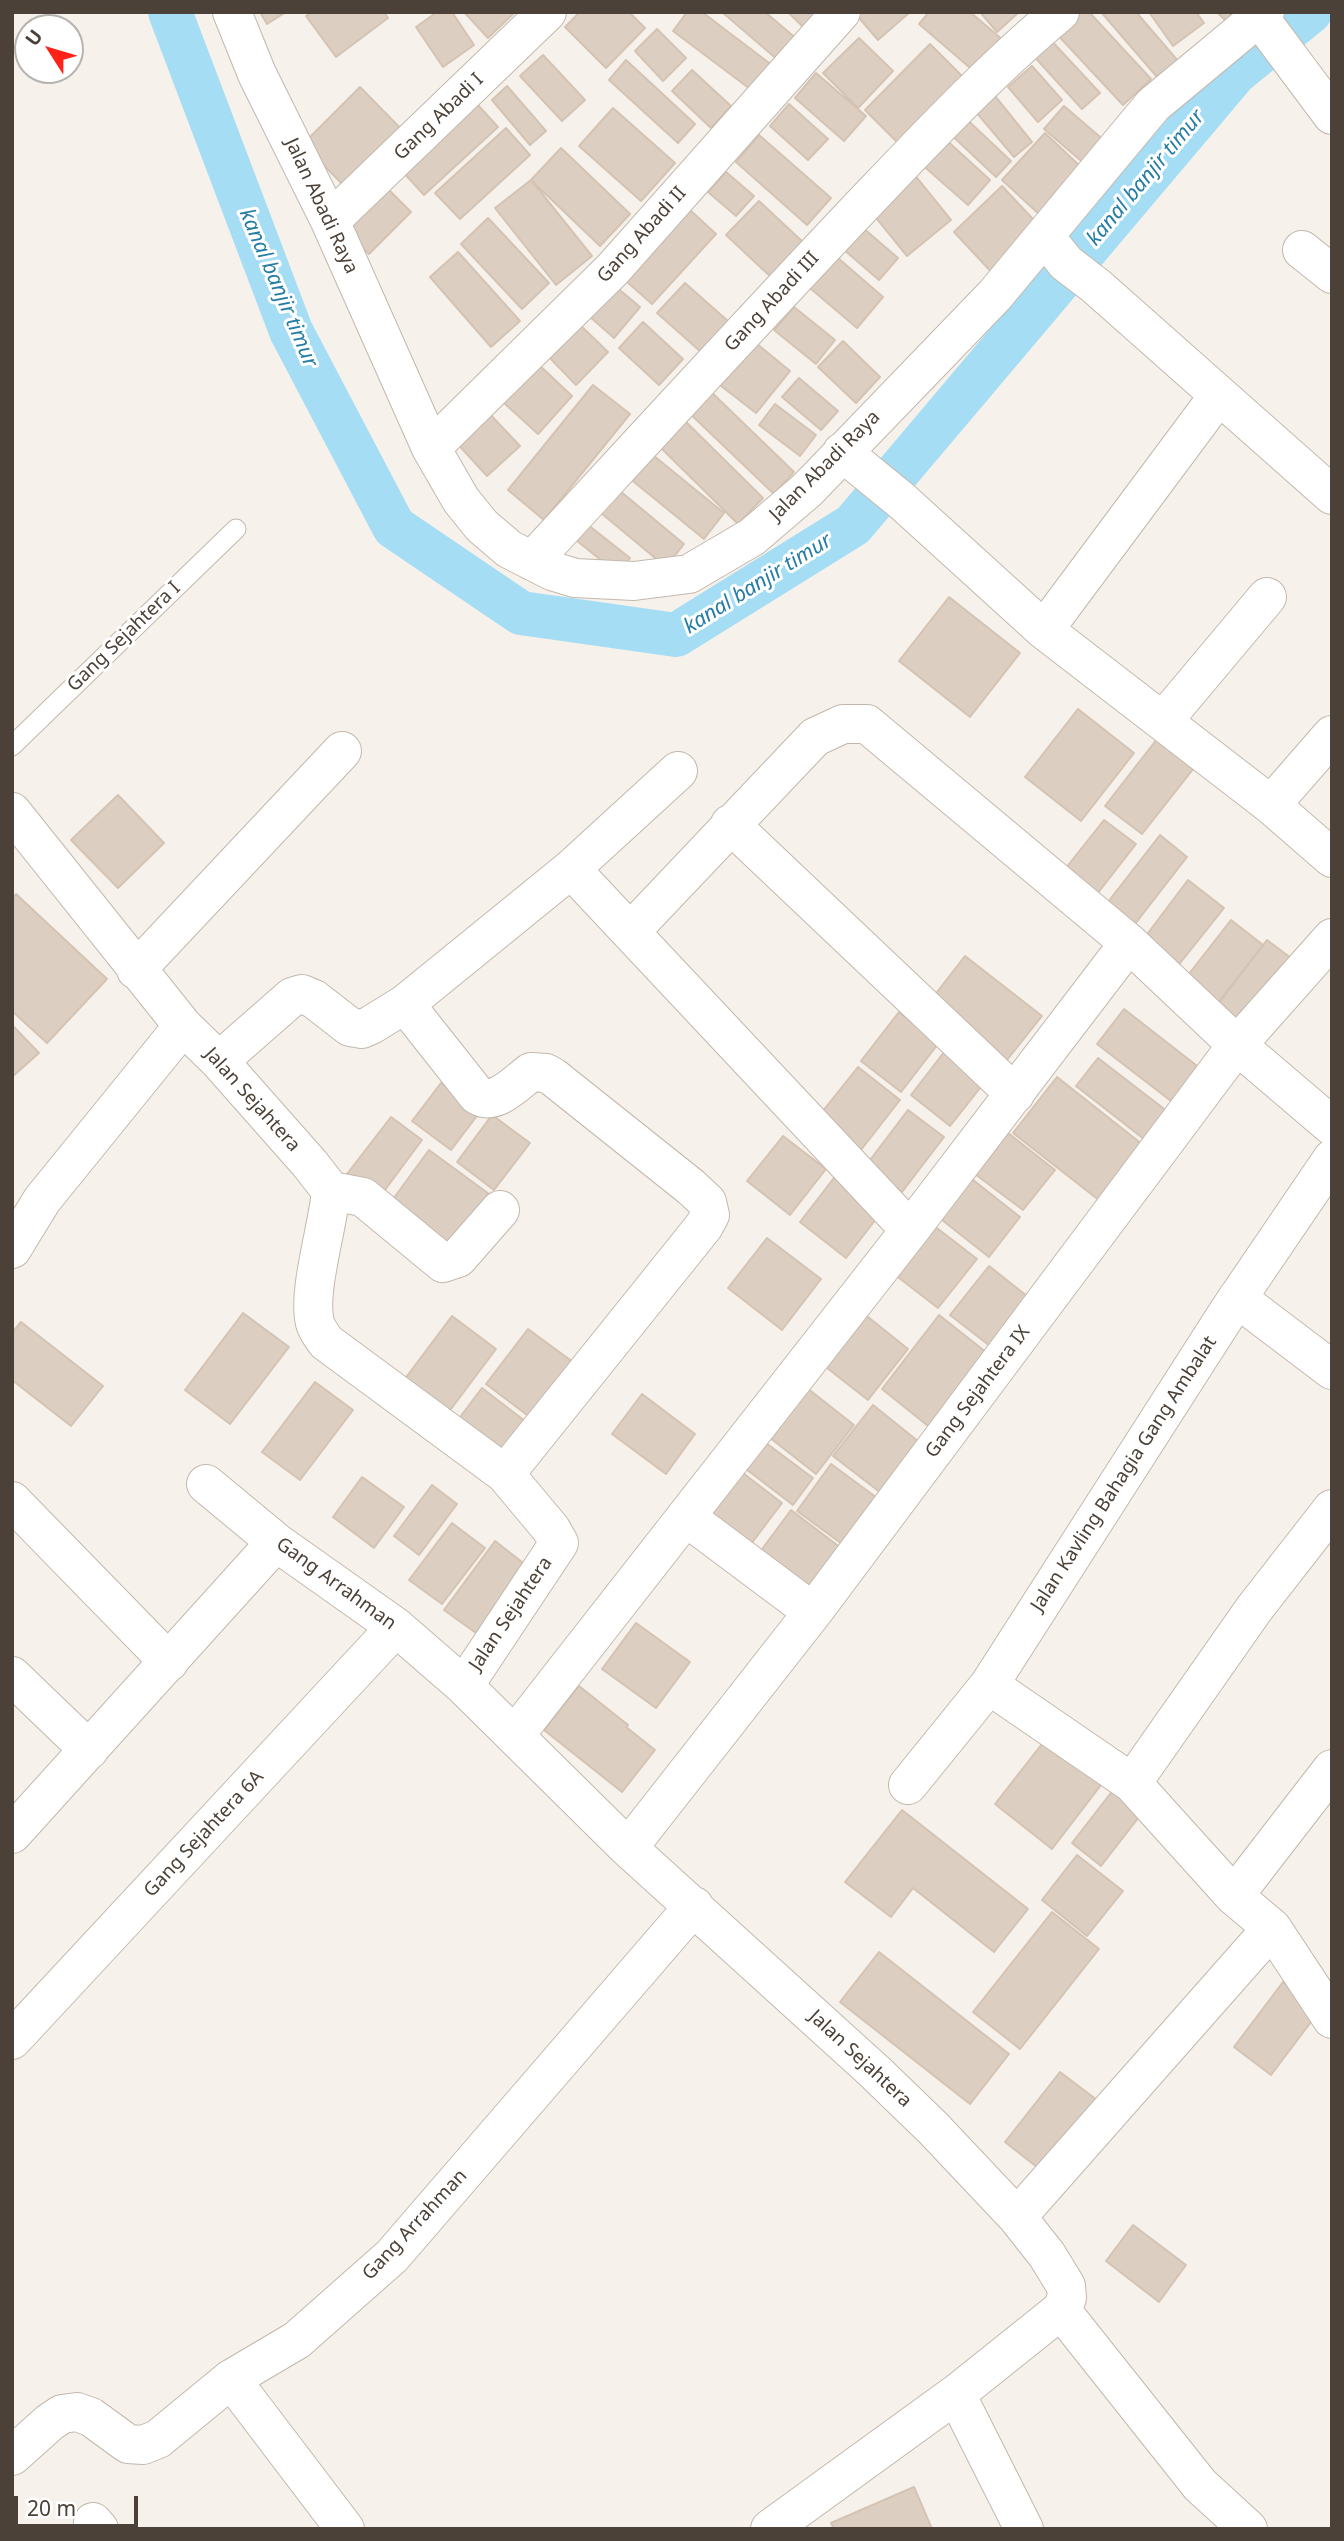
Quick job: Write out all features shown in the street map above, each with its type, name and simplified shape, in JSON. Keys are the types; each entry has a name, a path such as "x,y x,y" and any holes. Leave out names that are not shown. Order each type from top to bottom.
{"street":[{"name":"Jalan Abadi Raya","path":"232,12 257,74 330,221 431,448 461,500 482,526 509,549 552,571 585,579 635,581 689,573 752,537 807,490 995,295 1055,250 1153,105 1265,21"},
{"name":"Gang Abadi I","path":"330,221 547,12"},
{"name":"Gang Abadi II","path":"431,448 613,269 841,12"},
{"name":"Gang Abadi III","path":"532,561 783,288 1017,48 1060,12"},
{"path":"1265,21 1332,115"},
{"path":"1055,250 1332,495"},
{"path":"1302,250 1332,274"},
{"path":"1044,630 1219,395"},
{"path":"842,452 890,491 1044,630 1271,805 1332,858"},
{"path":"1163,721 1267,597"},
{"path":"630,932 815,737 843,723 867,724 1129,943 1237,1045 1332,1126"},
{"path":"1271,805 1332,735"},
{"path":"136,970 342,751"},
{"path":"219,1061 292,996 302,994 314,999 351,1027 362,1028 405,1004 571,869 678,771"},
{"name":"Jalan Sejahtera","path":"12,812 183,1026 219,1061 331,1191 329,1218 313,1301 316,1325 326,1342 505,1474 559,1543 464,1686 628,1848 874,2071 1017,2217 1047,2255 1066,2286 1067,2298 1061,2310"},
{"path":"730,824 1015,1094"},
{"path":"571,869 911,1230"},
{"name":"Gang Sejahtera IX","path":"628,1848 813,1612 1237,1045 1332,938"},
{"path":"515,1735 911,1230 1129,943"},
{"path":"405,1004 477,1095 484,1100 495,1098 531,1072 547,1073 691,1187 707,1202 710,1215 704,1226 505,1474"},
{"path":"12,1250 42,1200 183,1026"},
{"name":"Jalan Kavling Bahagia Gang Ambalat","path":"908,1785 989,1685 1237,1298 1332,1159"},
{"path":"331,1191 363,1197 443,1263 458,1258 500,1210"},
{"path":"1237,1298 1332,1370"},
{"name":"Gang Arrahman","path":"206,1483 276,1542 396,1627 464,1686"},
{"path":"12,1501 169,1662"},
{"path":"1132,1783 1254,1609 1332,1509"},
{"path":"686,1517 813,1612"},
{"path":"12,1834 276,1542"},
{"name":"Gang Sejahtera 6A","path":"12,2040 396,1627"},
{"path":"12,1676 89,1750"},
{"path":"989,1685 1132,1783 1234,1896 1272,1928 1332,2019"},
{"path":"1234,1896 1332,1769"},
{"name":"Gang Arrahman","path":"12,2456 50,2422 62,2414 77,2412 91,2417 128,2444 143,2445 158,2439 231,2379 297,2340 392,2256 694,1906"},
{"path":"1017,2217 1272,1928"},
{"path":"770,2529 957,2394 1061,2310 1200,2485 1248,2529"},
{"path":"231,2379 345,2529"},
{"path":"957,2394 1024,2529"}],"lane":[{"name":"Gang Sejahtera I","path":"12,746 236,529"}],"building":[{"path":"260,12 286,12 267,24"},
{"path":"312,12 384,12 388,18 336,57 306,16"},
{"path":"437,12 452,12 474,45 443,67 416,27"},
{"path":"464,12 515,12 488,38"},
{"path":"580,12 629,12 645,28 606,68 565,27"},
{"path":"687,12 702,12 777,69 758,95 673,31"},
{"path":"722,12 765,12 805,46 786,67"},
{"path":"788,12 824,12 806,30"},
{"path":"854,12 910,12 878,40"},
{"path":"929,12 970,12 1004,41 976,73 919,24"},
{"path":"980,12 1019,12 997,32"},
{"path":"1073,12 1089,12 1151,79 1123,105 1053,30"},
{"path":"1101,12 1136,12 1178,61 1158,78"},
{"path":"1149,12 1196,12 1204,23 1173,46"},
{"path":"1217,12 1249,12 1233,28"},
{"path":"657,29 686,58 663,81 635,51"},
{"path":"1047,36 1100,93 1082,109 1030,52"},
{"path":"859,38 893,71 858,108 823,73"},
{"path":"930,44 974,88 909,154 865,110"},
{"path":"543,55 585,100 562,121 520,76"},
{"path":"626,60 695,124 678,143 609,80"},
{"path":"1032,66 1062,100 1038,122 1008,87"},
{"path":"692,70 731,106 711,128 672,91"},
{"path":"816,73 866,116 844,141 795,98"},
{"path":"507,86 546,131 530,145 492,100"},
{"path":"360,87 408,136 350,192 303,144"},
{"path":"995,96 1032,142 1014,157 976,112"},
{"path":"477,104 498,127 424,195 403,172"},
{"path":"789,104 828,139 808,160 770,126"},
{"path":"1064,106 1113,148 1093,171 1044,129"},
{"path":"613,108 675,163 641,201 579,146"},
{"path":"961,114 1011,161 996,177 946,130"},
{"path":"506,128 530,155 460,219 435,193"},
{"path":"1045,133 1082,168 1040,215 1002,180"},
{"path":"759,135 831,198 807,225 736,162"},
{"path":"943,137 990,180 968,205 919,162"},
{"path":"561,148 630,214 600,246 531,180"},
{"path":"726,172 754,196 736,216 708,192"},
{"path":"913,173 951,220 907,256 869,209"},
{"path":"531,180 592,256 556,285 495,208"},
{"path":"1002,186 1044,231 996,277 954,232"},
{"path":"386,187 411,212 369,254 344,229"},
{"path":"759,201 805,244 772,278 726,235"},
{"path":"690,210 716,234 652,304 626,281"},
{"path":"488,218 549,283 522,309 461,244"},
{"path":"855,221 898,258 879,280 836,243"},
{"path":"458,252 520,321 491,347 430,277"},
{"path":"831,252 883,297 857,328 804,283"},
{"path":"685,283 729,322 701,352 657,313"},
{"path":"615,286 640,307 614,338 589,316"},
{"path":"794,307 835,340 816,364 774,330"},
{"path":"643,322 683,359 659,385 619,348"},
{"path":"578,323 608,352 576,385 547,355"},
{"path":"751,339 790,371 756,413 716,382"},
{"path":"843,341 880,377 856,403 818,367"},
{"path":"538,364 572,396 538,434 503,402"},
{"path":"799,378 838,411 821,430 782,397"},
{"path":"593,385 630,414 544,520 508,490"},
{"path":"705,386 794,472 774,494 684,408"},
{"path":"775,404 816,435 800,456 759,425"},
{"path":"485,409 520,446 487,476 453,439"},
{"path":"681,417 763,498 738,524 656,443"},
{"path":"643,447 724,513 704,539 623,473"},
{"path":"614,486 684,544 666,567 595,508"},
{"path":"583,521 630,558 618,574 571,536"},
{"path":"949,597 1020,653 970,717 899,661"},
{"path":"1078,709 1134,753 1081,821 1025,777"},
{"path":"1157,739 1194,768 1142,834 1105,806"},
{"path":"118,795 164,843 118,888 71,840"},
{"path":"1104,820 1136,844 1094,898 1062,873"},
{"path":"1160,835 1187,857 1135,924 1108,902"},
{"path":"1188,880 1224,908 1173,972 1139,945"},
{"path":"16,894 107,979 47,1043 12,1011 12,899"},
{"path":"1231,920 1263,945 1210,1013 1178,988"},
{"path":"1267,940 1299,964 1243,1036 1212,1012"},
{"path":"965,956 1042,1016 1003,1065 927,1005"},
{"path":"1124,1009 1210,1076 1184,1111 1097,1044"},
{"path":"899,1012 938,1044 901,1092 861,1061"},
{"path":"12,1025 39,1053 12,1077"},
{"path":"948,1047 988,1078 950,1126 911,1095"},
{"path":"1098,1058 1172,1115 1149,1143 1076,1086"},
{"path":"858,1067 900,1100 857,1155 814,1122"},
{"path":"1057,1077 1152,1152 1109,1208 1013,1133"},
{"path":"441,1083 480,1112 451,1150 412,1121"},
{"path":"908,1110 944,1137 902,1192 867,1164"},
{"path":"492,1115 530,1143 494,1190 457,1162"},
{"path":"391,1117 422,1140 379,1198 347,1174"},
{"path":"1008,1133 1055,1170 1023,1210 975,1174"},
{"path":"783,1136 826,1169 790,1215 747,1181"},
{"path":"429,1150 489,1194 447,1250 388,1206"},
{"path":"837,1174 883,1210 846,1258 800,1222"},
{"path":"968,1176 1020,1217 989,1257 937,1216"},
{"path":"933,1225 977,1259 938,1308 894,1274"},
{"path":"767,1238 821,1279 782,1330 728,1288"},
{"path":"989,1266 1037,1304 999,1353 950,1315"},
{"path":"853,1305 908,1349 868,1400 813,1357"},
{"path":"243,1313 289,1347 230,1424 185,1390"},
{"path":"939,1315 996,1360 938,1434 882,1389"},
{"path":"452,1316 496,1349 445,1417 401,1384"},
{"path":"21,1322 103,1386 71,1426 12,1380 12,1333"},
{"path":"528,1329 577,1365 535,1421 486,1384"},
{"path":"315,1382 353,1410 300,1480 262,1452"},
{"path":"482,1388 530,1425 502,1462 454,1425"},
{"path":"807,1388 854,1425 816,1474 769,1437"},
{"path":"642,1394 695,1434 666,1474 612,1434"},
{"path":"873,1405 924,1446 885,1496 833,1456"},
{"path":"766,1443 813,1478 793,1505 746,1469"},
{"path":"831,1464 884,1503 849,1549 797,1511"},
{"path":"735,1467 782,1503 745,1552 698,1516"},
{"path":"362,1477 404,1507 374,1548 333,1517"},
{"path":"432,1485 457,1504 419,1555 394,1536"},
{"path":"791,1510 841,1548 807,1593 757,1556"},
{"path":"452,1523 485,1548 442,1604 409,1580"},
{"path":"495,1541 527,1566 476,1633 444,1610"},
{"path":"636,1623 690,1662 656,1708 602,1669"},
{"path":"579,1686 655,1750 622,1792 544,1730"},
{"path":"1045,1740 1101,1785 1052,1849 995,1804"},
{"path":"1117,1785 1146,1808 1101,1866 1072,1843"},
{"path":"902,1810 1028,1909 994,1952 913,1888 891,1917 845,1882"},
{"path":"1077,1855 1123,1891 1087,1936 1042,1900"},
{"path":"1052,1912 1099,1949 1020,2049 973,2012"},
{"path":"879,1952 1009,2054 970,2104 840,2002"},
{"path":"1283,1982 1320,2010 1271,2075 1234,2047"},
{"path":"1060,2072 1097,2100 1042,2171 1005,2142"},
{"path":"1133,2225 1186,2265 1159,2302 1106,2261"},
{"path":"914,2487 932,2529 834,2529 831,2523"}],"waterway":[{"name":"kanal banjir timur","path":"170,12 291,331 394,527 521,613 676,635 853,525 1235,73 1310,12"}]}
